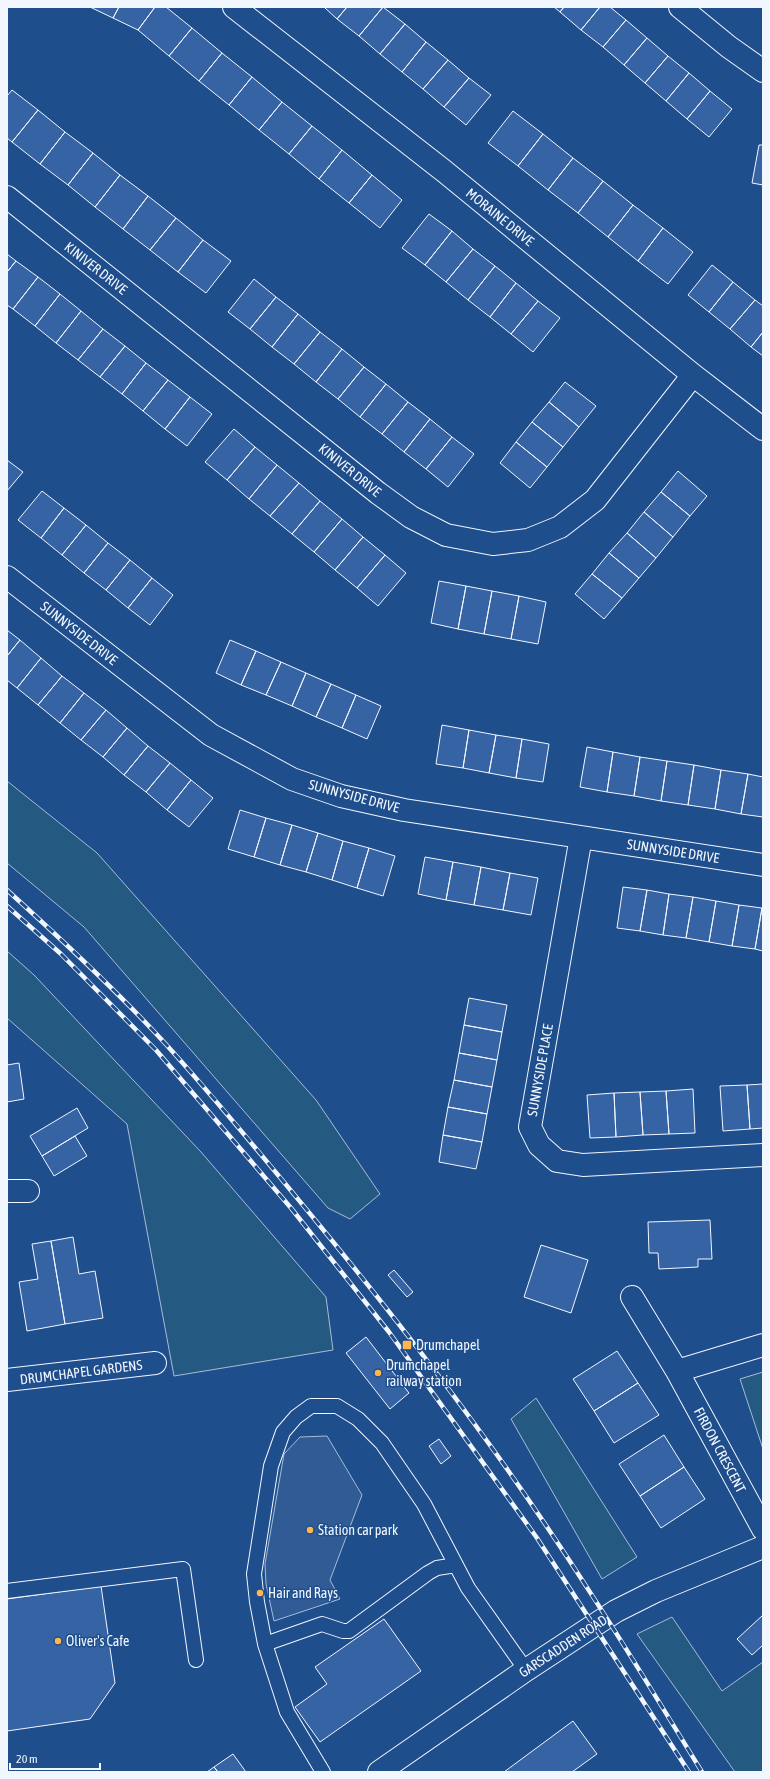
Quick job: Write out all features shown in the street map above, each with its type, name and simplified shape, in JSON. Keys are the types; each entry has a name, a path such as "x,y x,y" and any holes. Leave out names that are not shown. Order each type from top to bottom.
{"street":[{"name":"MORAINE DRIVE","path":"234,7 444,171 693,375 763,429"},
{"path":"680,7 729,47 763,71"},
{"name":"KINIVER DRIVE","path":"7,197 378,493 411,517 446,535 493,544 528,540 560,527 595,500 693,375"},
{"name":"SUNNYSIDE DRIVE","path":"7,577 211,735 292,779 341,796 404,810 763,865"},
{"name":"SUNNYSIDE PLACE","path":"581,837 530,1127 539,1145 557,1161 583,1165 763,1155"},
{"path":"7,1191 28,1191"},
{"name":"FIRDON CRESCENT","path":"632,1297 677,1371 763,1529"},
{"path":"677,1371 763,1345"},
{"name":"DRUMCHAPEL GARDENS","path":"7,1380 155,1363"},
{"name":"GARSCADDEN ROAD","path":"379,1772 526,1670 616,1611 656,1591 763,1547"}],"lane":[{"path":"323,1772 287,1712 266,1644 257,1602 254,1574 271,1466 283,1432 296,1417 311,1406 337,1406 358,1419 382,1443 424,1504 468,1588 526,1670"},
{"path":"266,1644 322,1624 343,1631 349,1631 428,1573 437,1568 456,1565"},
{"path":"7,1591 183,1569 196,1660"}],"shaded area":[{"path":"7,781 97,853 316,1100 380,1194 350,1219 328,1208 84,927 7,863"},
{"path":"7,951 34,975 201,1152 326,1297 333,1350 174,1376 127,1124 7,1018"},
{"path":"763,1372 763,1449 740,1379"},
{"path":"536,1398 637,1557 602,1579 511,1419"},
{"name":"Station car park","path":"327,1436 362,1495 330,1580 340,1599 274,1621 266,1584 265,1564 284,1454 300,1437"},
{"path":"672,1617 722,1691 763,1662 763,1772 735,1772 637,1634"}],"building":[{"path":"90,7 119,7 113,18"},
{"path":"119,7 155,7 138,30 113,18"},
{"path":"155,7 166,7 192,28 169,56 138,30"},
{"path":"324,7 347,7 337,19"},
{"path":"347,7 383,7 359,36 337,19"},
{"path":"383,7 405,24 380,54 359,36"},
{"path":"554,7 564,7 560,12"},
{"path":"564,7 600,7 581,30 560,12"},
{"path":"600,7 610,7 626,20 603,47 581,30"},
{"path":"626,20 647,38 624,65 603,47"},
{"path":"405,24 426,42 402,72 380,54"},
{"path":"192,28 222,53 199,81 169,56"},
{"path":"647,38 668,56 645,83 624,65"},
{"path":"426,42 448,60 423,89 402,72"},
{"path":"222,53 252,77 229,105 199,81"},
{"path":"668,56 689,73 666,101 645,83"},
{"path":"448,60 469,78 444,107 423,89"},
{"path":"689,73 710,91 687,119 666,101"},
{"path":"252,77 282,102 259,130 229,105"},
{"path":"469,78 491,95 466,125 444,107"},
{"path":"12,90 38,110 12,142 7,138 7,96"},
{"path":"710,91 732,109 709,137 687,119"},
{"path":"282,102 312,126 289,154 259,130"},
{"path":"38,110 65,132 40,164 12,142"},
{"path":"513,111 543,134 518,166 488,143"},
{"path":"312,126 342,150 319,179 289,154"},
{"path":"65,132 93,153 68,185 40,164"},
{"path":"543,134 573,158 548,190 518,166"},
{"path":"759,145 763,145 763,185 752,183"},
{"path":"342,150 372,175 349,203 319,179"},
{"path":"93,153 120,175 95,207 68,185"},
{"path":"573,158 603,181 578,213 548,190"},
{"path":"120,175 148,196 123,229 95,207"},
{"path":"372,175 402,200 380,228 349,203"},
{"path":"603,181 633,205 608,237 578,213"},
{"path":"148,196 176,218 150,250 123,229"},
{"path":"633,205 663,228 638,261 608,237"},
{"path":"429,214 452,231 425,265 402,248"},
{"path":"176,218 203,240 178,272 150,250"},
{"path":"663,228 693,252 668,284 638,261"},
{"path":"452,231 473,249 446,282 425,265"},
{"path":"203,240 231,261 206,293 178,272"},
{"path":"473,249 495,266 468,300 446,282"},
{"path":"7,254 16,261 7,272"},
{"path":"16,261 38,277 13,309 7,305 7,272"},
{"path":"712,265 733,282 709,312 688,295"},
{"path":"495,266 516,283 490,317 468,300"},
{"path":"38,277 60,294 35,326 13,309"},
{"path":"254,279 276,297 250,329 228,312"},
{"path":"733,282 755,300 730,329 709,312"},
{"path":"516,283 538,301 511,334 490,317"},
{"path":"60,294 81,311 56,343 35,326"},
{"path":"276,297 298,314 272,347 250,329"},
{"path":"755,300 763,306 763,332 751,347 730,329"},
{"path":"538,301 560,318 533,352 511,334"},
{"path":"81,311 103,329 78,360 56,343"},
{"path":"298,314 320,332 294,364 272,347"},
{"path":"103,329 125,346 100,377 78,360"},
{"path":"320,332 342,349 316,382 294,364"},
{"path":"763,332 763,356 751,347"},
{"path":"125,346 146,363 122,394 100,377"},
{"path":"342,349 364,367 338,399 316,382"},
{"path":"146,363 168,380 143,411 122,394"},
{"path":"364,367 386,384 360,417 338,399"},
{"path":"168,380 190,397 165,429 143,411"},
{"path":"565,382 596,406 579,427 549,402"},
{"path":"386,384 408,402 382,434 360,417"},
{"path":"190,397 212,414 187,446 165,429"},
{"path":"408,402 430,419 404,452 382,434"},
{"path":"549,402 579,427 563,447 532,422"},
{"path":"430,419 452,437 426,469 404,452"},
{"path":"532,422 563,447 547,467 516,442"},
{"path":"234,429 255,447 227,480 205,462"},
{"path":"452,437 474,454 448,487 426,469"},
{"path":"516,442 547,467 530,488 500,463"},
{"path":"255,447 277,465 249,499 227,480"},
{"path":"7,460 23,472 7,491"},
{"path":"277,465 299,483 270,516 249,499"},
{"path":"678,471 707,496 690,516 661,492"},
{"path":"299,483 320,501 292,534 270,516"},
{"path":"42,491 64,508 41,538 18,520"},
{"path":"661,492 690,516 673,537 644,512"},
{"path":"320,501 342,519 314,552 292,534"},
{"path":"64,508 86,525 62,555 41,538"},
{"path":"644,512 673,537 656,558 627,533"},
{"path":"342,519 363,537 335,570 314,552"},
{"path":"86,525 108,543 84,573 62,555"},
{"path":"627,533 656,558 639,578 609,553"},
{"path":"363,537 385,555 357,588 335,570"},
{"path":"108,543 130,560 106,590 84,573"},
{"path":"609,553 639,578 622,598 592,574"},
{"path":"385,555 406,573 378,606 357,588"},
{"path":"130,560 152,578 128,608 106,590"},
{"path":"592,574 622,598 604,619 575,594"},
{"path":"152,578 173,595 150,625 128,608"},
{"path":"439,581 466,586 458,629 431,623"},
{"path":"466,586 492,591 484,634 458,629"},
{"path":"492,591 519,596 511,639 484,634"},
{"path":"519,596 546,602 538,644 511,639"},
{"path":"7,630 20,640 7,656"},
{"path":"20,640 41,658 17,688 7,680 7,656"},
{"path":"230,640 256,651 241,685 216,673"},
{"path":"256,651 281,662 266,695 241,685"},
{"path":"41,658 62,676 38,705 17,688"},
{"path":"281,662 306,673 292,706 266,695"},
{"path":"306,673 331,684 316,717 292,706"},
{"path":"62,676 84,693 60,723 38,705"},
{"path":"331,684 356,695 342,728 316,717"},
{"path":"84,693 106,710 81,740 60,723"},
{"path":"356,695 381,706 367,739 342,728"},
{"path":"106,710 127,728 103,757 81,740"},
{"path":"442,725 469,730 463,768 436,764"},
{"path":"127,728 148,746 124,775 103,757"},
{"path":"469,730 496,735 489,773 463,768"},
{"path":"496,735 522,739 516,778 489,773"},
{"path":"522,739 549,744 543,782 516,778"},
{"path":"148,746 170,763 146,792 124,775"},
{"path":"587,747 613,752 607,792 580,787"},
{"path":"613,752 640,757 634,796 607,792"},
{"path":"640,757 667,761 661,801 634,796"},
{"path":"667,761 694,765 688,805 661,801"},
{"path":"170,763 191,780 167,810 146,792"},
{"path":"694,765 721,770 715,809 688,805"},
{"path":"721,770 748,774 741,814 715,809"},
{"path":"748,774 763,777 763,817 741,814"},
{"path":"191,780 213,798 189,827 167,810"},
{"path":"240,810 266,818 254,857 228,849"},
{"path":"266,818 292,825 280,865 254,857"},
{"path":"292,825 318,833 306,872 280,865"},
{"path":"318,833 343,841 332,880 306,872"},
{"path":"343,841 369,848 357,888 332,880"},
{"path":"369,848 395,856 383,896 357,888"},
{"path":"425,857 453,862 446,900 418,894"},
{"path":"453,862 481,867 474,905 446,900"},
{"path":"481,867 510,873 503,910 474,905"},
{"path":"510,873 538,878 531,915 503,910"},
{"path":"623,887 647,890 640,931 617,928"},
{"path":"647,890 669,894 663,935 640,931"},
{"path":"669,894 693,897 686,938 663,935"},
{"path":"693,897 716,901 709,942 686,938"},
{"path":"716,901 739,905 732,946 709,942"},
{"path":"739,905 762,908 755,949 732,946"},
{"path":"763,908 763,951 755,949"},
{"path":"469,998 507,1005 502,1032 464,1025"},
{"path":"464,1025 502,1032 497,1060 459,1053"},
{"path":"459,1053 497,1060 492,1087 454,1080"},
{"path":"19,1063 24,1099 7,1102 7,1065"},
{"path":"454,1080 492,1087 487,1114 448,1107"},
{"path":"763,1084 763,1128 750,1129 747,1085"},
{"path":"747,1085 750,1129 723,1131 720,1086"},
{"path":"693,1089 695,1133 669,1134 666,1091"},
{"path":"666,1091 669,1134 643,1135 640,1092"},
{"path":"640,1092 643,1135 616,1137 614,1093"},
{"path":"614,1093 616,1137 590,1138 587,1095"},
{"path":"448,1107 487,1114 482,1142 443,1135"},
{"path":"77,1108 88,1128 42,1156 30,1136"},
{"path":"443,1135 482,1142 476,1169 439,1162"},
{"path":"75,1136 87,1156 54,1176 42,1156"},
{"path":"710,1220 712,1259 698,1259 698,1267 659,1269 658,1253 649,1253 648,1222"},
{"path":"73,1237 79,1274 95,1271 103,1318 65,1324 51,1241"},
{"path":"51,1241 65,1324 27,1331 19,1282 38,1279 32,1244"},
{"path":"541,1245 588,1260 571,1313 524,1297"},
{"path":"394,1270 413,1292 407,1297 388,1275"},
{"name":"Drumchapel railway station","path":"366,1337 409,1393 390,1409 346,1353"},
{"path":"617,1351 638,1383 594,1411 573,1379"},
{"path":"638,1383 659,1415 614,1443 594,1411"},
{"path":"664,1435 684,1467 640,1496 619,1464"},
{"path":"439,1439 451,1456 441,1464 429,1446"},
{"path":"684,1467 705,1499 661,1528 640,1496"},
{"name":"Oliver's Cafe","path":"101,1586 115,1683 90,1719 7,1731 7,1599"},
{"path":"763,1615 763,1645 752,1655 737,1639"},
{"path":"384,1619 421,1671 320,1742 295,1707 327,1684 315,1667"},
{"path":"573,1721 597,1754 572,1772 504,1772"},
{"path":"233,1754 246,1772 218,1772 214,1767"},
{"path":"214,1767 218,1772 207,1772"}],"railway":[{"path":"7,890 86,963 162,1040 259,1152 398,1322 476,1426 536,1510 565,1553 702,1772"},
{"path":"7,906 61,954 156,1050 291,1208 389,1332 537,1538 689,1772"}],"place":[{"name":"Drumchapel","path":"407,1345"},
{"name":"Drumchapel railway station","path":"378,1373"},
{"name":"Station car park","path":"310,1530"},
{"name":"Hair and Rays","path":"260,1593"},
{"name":"Oliver's Cafe","path":"58,1641"}]}
